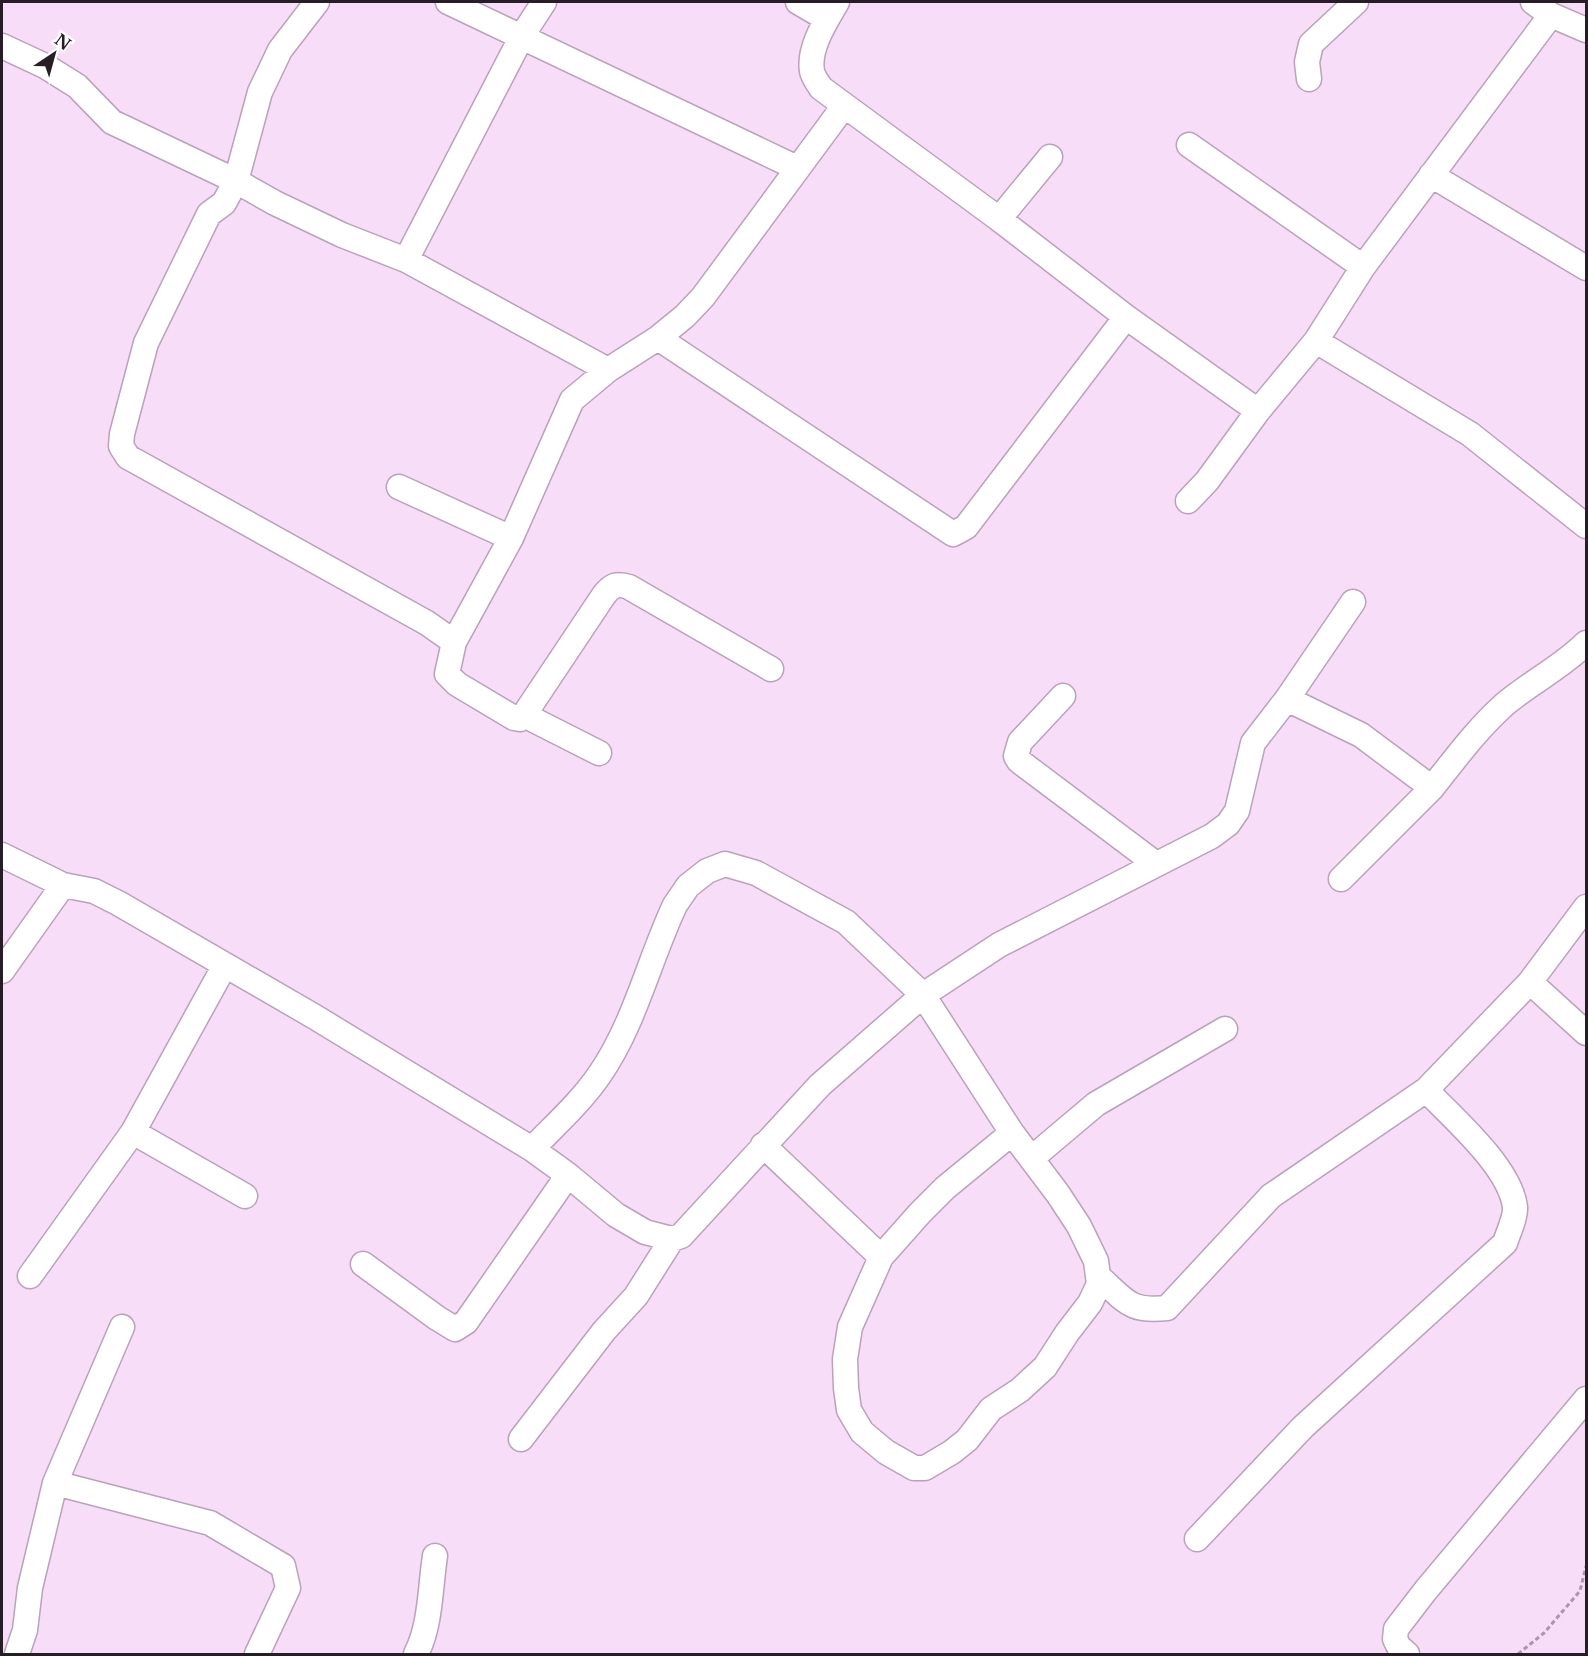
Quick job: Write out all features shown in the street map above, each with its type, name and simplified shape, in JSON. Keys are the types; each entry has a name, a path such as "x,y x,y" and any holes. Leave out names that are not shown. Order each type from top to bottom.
{"street":[{"path":"317,2 280,50 260,92 236,181 225,203 209,214 146,343 122,434 121,447 128,457 406,612 454,642"},
{"path":"448,2 797,168"},
{"path":"406,260 522,36 544,2"},
{"path":"798,2 832,10 817,40 811,60 812,74 821,88 999,219 1126,317 1258,411"},
{"path":"1310,79 1307,62 1311,44 1356,2"},
{"path":"1188,501 1207,481 1258,411 1316,340 1364,267 1431,175 1542,8 1587,30"},
{"path":"2,46 45,66 77,86 112,122 342,235 406,260 608,370"},
{"path":"771,669 629,587 619,584 611,586 604,595 520,719 514,718 450,679 447,674 447,665 454,642 511,538 572,400 608,370 658,338 685,316 703,297 844,106"},
{"path":"1189,145 1364,267"},
{"path":"999,219 1050,157"},
{"path":"1431,175 1587,268"},
{"path":"658,338 952,534 966,527 1126,317"},
{"path":"1316,340 1470,434 1587,526"},
{"path":"399,487 511,538"},
{"path":"2,855 63,885 94,891 225,965 532,1149 616,1215 645,1232 672,1239 681,1236 820,1085 923,995 999,945 1212,836 1228,824 1237,811 1253,743 1287,699 1353,602"},
{"path":"1341,879 1432,788 1459,752 1505,705 1587,643"},
{"path":"1063,696 1020,742 1016,756 1019,761 1156,864"},
{"path":"1287,699 1361,735 1432,788"},
{"path":"524,715 598,753"},
{"path":"532,1149 574,1106 600,1075 633,1010 663,930 675,905 688,886 707,871 725,864 756,873 846,922 923,995 1012,1133 1079,1226 1096,1262 1100,1278 1090,1303 1045,1367 1020,1390 991,1409 967,1440 925,1468 914,1468 886,1452 862,1432 849,1410 845,1359 850,1327 881,1257 945,1188 1012,1133"},
{"path":"2,971 63,885"},
{"path":"1100,1278 1130,1305 1146,1310 1167,1308 1272,1196 1426,1090 1530,982 1587,907"},
{"path":"30,1276 134,1132 225,965"},
{"path":"1530,982 1587,1032"},
{"path":"1032,1158 1096,1104 1225,1029"},
{"path":"1197,1539 1303,1427 1505,1243 1515,1208 1506,1182 1479,1143 1426,1090"},
{"path":"134,1132 245,1196"},
{"path":"763,1145 881,1257"},
{"path":"363,1264 455,1329 466,1322 568,1175"},
{"path":"521,1439 604,1331 636,1296 672,1239"},
{"path":"16,1654 25,1630 30,1588 55,1483 122,1327"},
{"path":"1407,1654 1399,1647 1395,1639 1396,1629 1426,1590 1587,1400"},
{"path":"55,1483 210,1523 283,1566 288,1588 257,1654"},
{"path":"416,1654 422,1643 425,1628 435,1556"}],"path":[{"path":"1518,1654 1544,1633 1580,1591 1587,1566"}]}
